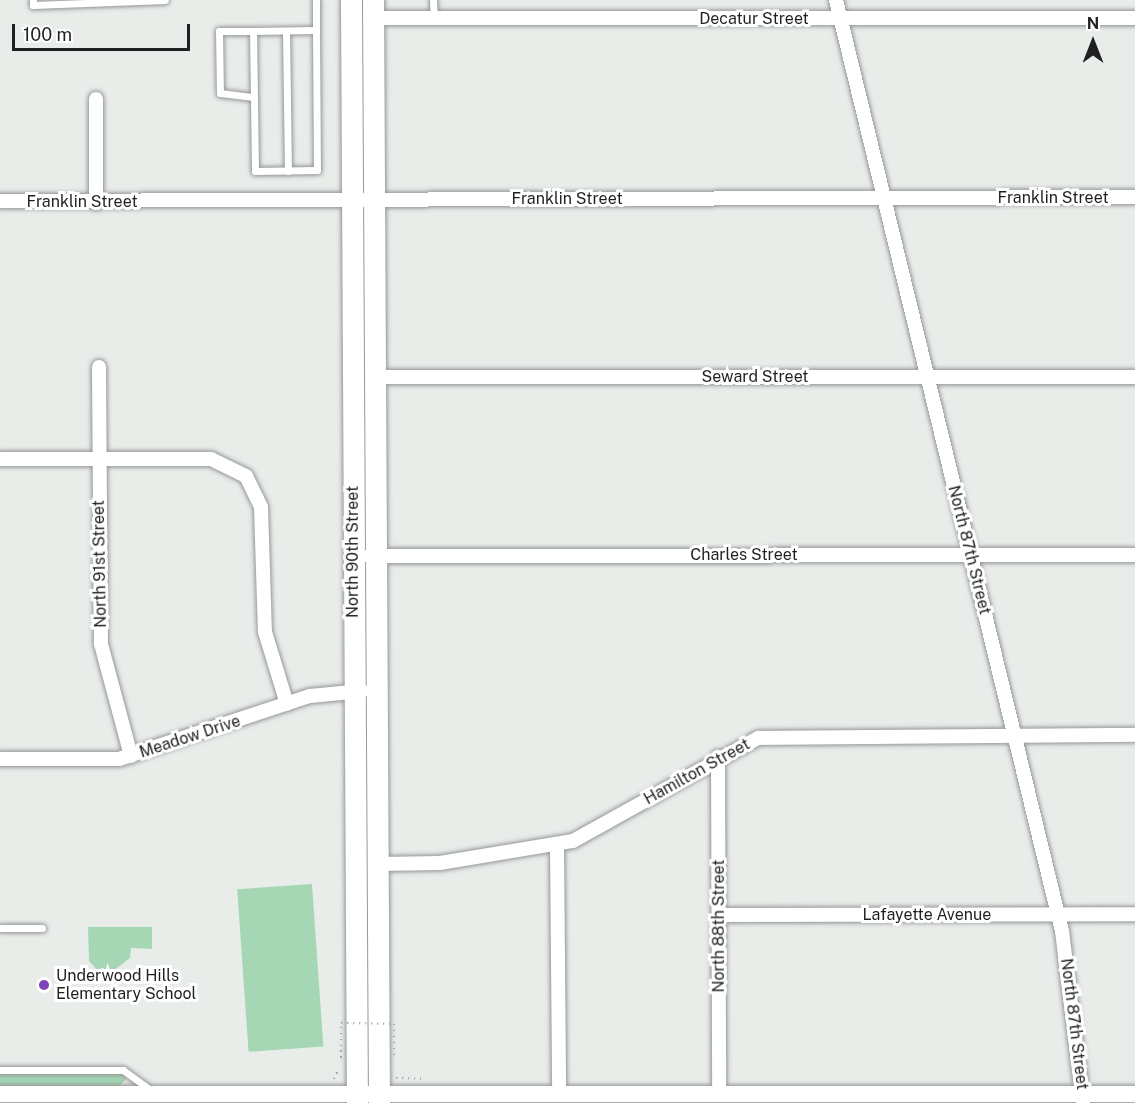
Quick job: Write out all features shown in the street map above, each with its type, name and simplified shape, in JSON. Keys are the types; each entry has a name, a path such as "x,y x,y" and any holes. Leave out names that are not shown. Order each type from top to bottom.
{"main road":[{"name":"North 90th Street","path":"351,0 375,377 379,1098"},
{"name":"North 90th Street","path":"357,1098 353,556 363,199 373,9"}],"street":[{"name":"North 87th Street","path":"836,0 1058,915 1083,1099"},
{"name":"Decatur Street","path":"373,9 434,18 1135,18"},
{"path":"96,99 96,203"},
{"name":"Franklin Street","path":"0,201 96,203 363,199 1135,198"},
{"name":"North 91st Street","path":"99,367 101,644 131,756"},
{"name":"Seward Street","path":"375,377 1135,377"},
{"path":"0,459 207,459 234,467 259,496 265,632 287,704"},
{"name":"Charles Street","path":"353,556 1135,555"},
{"name":"Meadow Drive","path":"0,759 100,762 131,756 325,692 376,691"},
{"name":"Hamilton Street","path":"378,864 440,863 557,845 588,834 718,757 771,736 1135,735"},
{"name":"North 88th Street","path":"718,757 719,1094"},
{"path":"557,845 559,1094"},
{"name":"Lafayette Avenue","path":"719,915 1135,914"},
{"path":"0,1094 379,1098 559,1094 719,1094 1083,1099 1135,1094"}],"lane":[{"path":"33,0 33,5 64,2 165,0"},
{"path":"253,31 255,171 317,170 316,0"},
{"path":"432,0 434,18"},
{"path":"254,97 220,93 219,31 316,30"},
{"path":"286,31 288,171"},
{"path":"0,928 42,928"},
{"path":"0,1070 123,1070 155,1094"}],"path":[{"path":"334,1078 341,1058 341,1023 394,1024 394,1056"}],"green space":[{"path":"312,884 323,1047 249,1052 237,889"},
{"path":"88,927 152,927 152,949 131,948 130,958 113,971 98,971 89,961"},
{"path":"0,1073 122,1073 126,1079 120,1086 0,1086"}],"place":[{"name":"Underwood Hills Elementary School","path":"44,985"}]}
